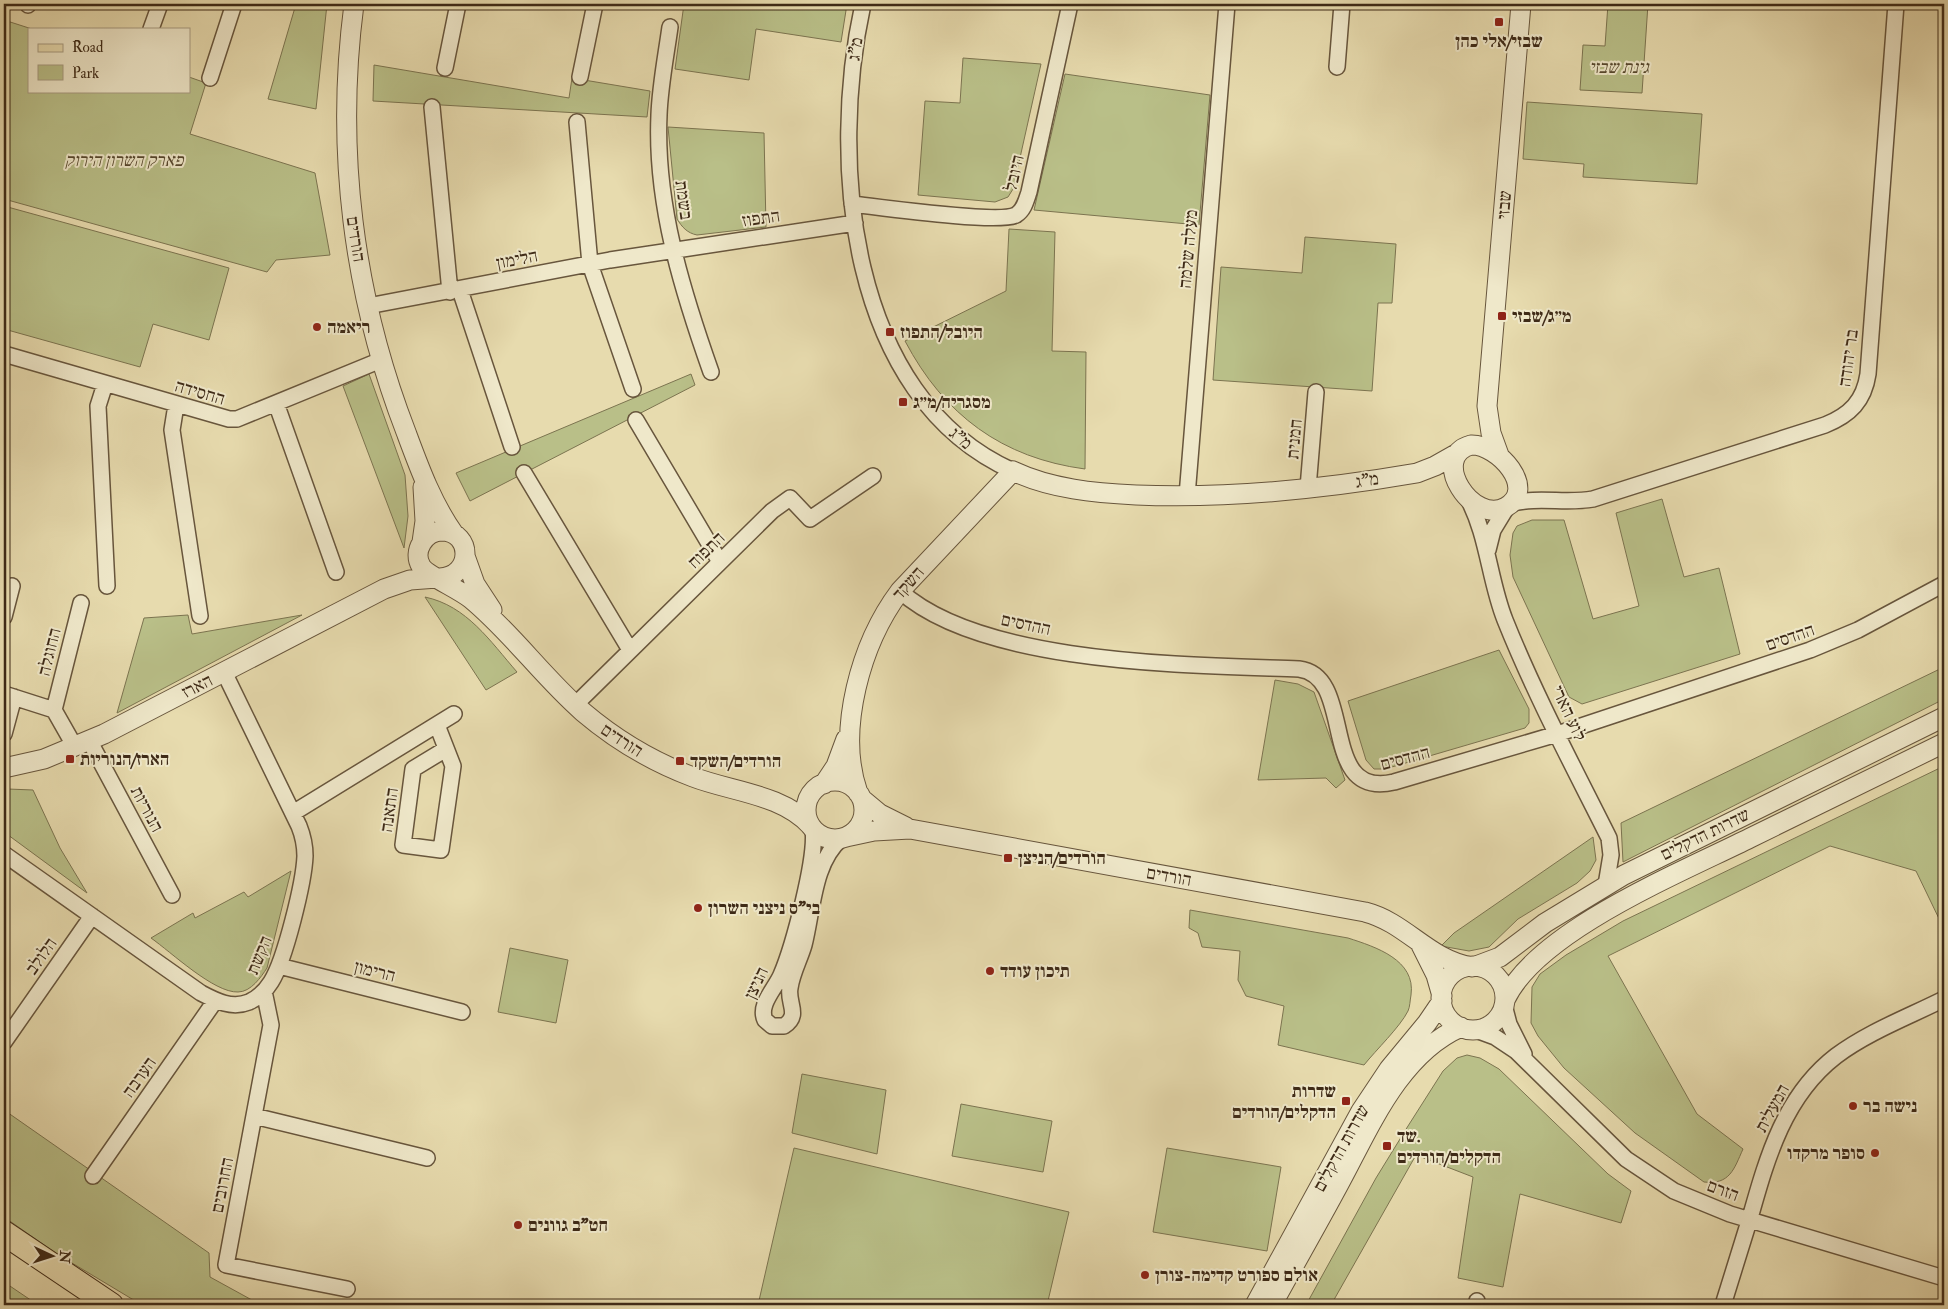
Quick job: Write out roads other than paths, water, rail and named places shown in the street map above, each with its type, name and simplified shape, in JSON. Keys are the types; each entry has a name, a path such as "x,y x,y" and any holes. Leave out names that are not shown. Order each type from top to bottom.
{"main road":[{"path":"4,1234 115,1305"},
{"path":"72,1278 111,1305"}],"street":[{"path":"151,28 160,4"},
{"path":"210,78 234,4"},
{"name":"הורדים","path":"354,4 348,48 346,149 357,253 381,360 419,466 438,509 454,534"},
{"path":"445,68 458,4"},
{"path":"580,78 595,4"},
{"name":"מ\"ג","path":"862,4 849,104 848,151 852,204 868,286 883,329 904,372 925,402 946,427 970,447 995,463 1051,484 1083,490 1187,496 1238,495 1413,474 1435,466 1460,450"},
{"name":"היובל","path":"852,204 987,218 1016,215 1025,206 1029,192 1070,4"},
{"name":"מעלה שלמה","path":"1187,496 1227,4"},
{"path":"1337,67 1342,4"},
{"name":"שבזי","path":"1499,455 1492,438 1487,406 1521,4"},
{"name":"בר יהודה","path":"1509,505 1533,500 1593,499 1825,425 1843,416 1858,403 1864,391 1868,374 1896,4"},
{"name":"בשמת","path":"670,27 659,114 659,143 664,199 673,250 687,300 711,372"},
{"path":"432,106 455,291 512,447"},
{"path":"577,122 590,264 632,389"},
{"name":"התפוז","path":"673,250 855,224"},
{"name":"הלימון","path":"368,306 673,250"},
{"name":"החסידה","path":"4,354 229,419 237,419 381,360"},
{"path":"105,384 98,406 107,586"},
{"name":"חמנית","path":"1308,488 1316,392"},
{"path":"276,403 336,572"},
{"path":"176,405 172,430 200,616"},
{"name":"שבזי","path":"1460,450 1478,428 1487,406"},
{"path":"636,420 720,562"},
{"path":"1471,445 1480,446 1499,455 1513,474 1516,493 1509,505 1489,509 1475,503 1462,491 1453,467 1460,450 1471,445"},
{"name":"הורדים","path":"419,466 425,513 420,546"},
{"name":"השקד","path":"860,796 851,764 852,722 866,650 879,622 900,591 1013,471"},
{"path":"524,473 630,650"},
{"name":"מ\"ג","path":"1413,474 1442,479 1462,491"},
{"name":"בר יהודה","path":"1513,474 1520,482 1534,490 1563,501"},
{"name":"התפוח","path":"575,704 772,511 790,498 810,519 873,476"},
{"name":"לוע הארי","path":"1462,491 1480,524 1504,618 1557,734 1609,838 1611,855 1606,885"},
{"name":"לוע הארי","path":"1487,556 1491,534 1509,505"},
{"path":"436,532 454,534 462,542 465,556 457,572 438,578 427,573 418,557 420,546 436,532"},
{"name":"הארז","path":"384,589 405,570 420,546"},
{"name":"הורדים","path":"465,556 476,584 511,638"},
{"name":"הורדים","path":"438,578 471,599 575,704 612,734 651,758 715,785 761,798 792,810 812,828"},
{"name":"הארז","path":"4,768 44,759 82,744 384,589 410,580 438,578"},
{"name":"ההדסים","path":"900,591 923,608 949,622 1010,641 1142,661 1299,668 1312,672 1325,686 1350,766 1357,776 1370,784 1394,782 1557,734 1823,645 1858,630 1944,584"},
{"path":"4,617 12,586"},
{"name":"החוגלה","path":"54,710 81,603"},
{"name":"הקשת","path":"4,854 201,994 215,1000 238,1004 248,1002 264,991 279,966 302,883 305,859 302,831 224,672"},
{"path":"4,734 9,696 54,710 82,744"},
{"name":"התאנה","path":"293,813 454,714"},
{"name":"שדרות הדקלים","path":"1474,966 1500,956 1533,931 1606,885 1944,717"},
{"name":"השקד","path":"818,788 839,760 852,722"},
{"name":"התאנה","path":"437,725 453,766 441,850 403,845 414,769 446,750"},
{"name":"שדרות הדקלים","path":"1504,1003 1518,978 1546,950 1608,910 1664,880 1944,743"},
{"name":"הנוריות","path":"82,744 172,894"},
{"path":"842,782 850,786 860,796 864,812 862,821 854,832 844,838 824,837 812,828 806,808 818,788 842,782"},
{"name":"הורדים","path":"761,798 792,797 818,788"},
{"name":"הורדים","path":"860,796 884,817 910,829"},
{"name":"הניצן","path":"812,828 813,852 792,942 782,973 763,1008 764,1018 772,1026 784,1026 793,1017 790,986 804,946 822,868 828,854 844,838"},
{"name":"הורדים","path":"844,838 868,832 910,829 1365,912 1395,924 1420,944 1445,959 1474,966"},
{"name":"הלולב","path":"4,1042 92,916"},
{"name":"הורדים","path":"1420,944 1436,975 1442,998"},
{"name":"הרימון","path":"279,966 462,1012"},
{"path":"1474,966 1490,971 1497,977 1504,990 1504,1003 1494,1022 1469,1029 1447,1015 1442,998 1449,978 1461,969 1474,966"},
{"name":"החרובים","path":"264,991 271,1025 226,1265 347,1289"},
{"name":"שדרות הדקלים","path":"1255,1305 1361,1111 1394,1063 1427,1023 1442,998"},
{"name":"המעלית","path":"1723,1305 1778,1131 1794,1103 1813,1078 1850,1047 1944,999"},
{"name":"הערבה","path":"93,1176 215,1000"},
{"name":"הזרם","path":"1504,1003 1514,1036 1530,1064"},
{"name":"שדרות הדקלים","path":"1272,1305 1395,1086 1432,1044 1448,1033 1469,1029"},
{"name":"הזרם","path":"1469,1029 1500,1041 1530,1064 1615,1149 1637,1168 1687,1197 1749,1220 1944,1278"},
{"path":"254,1116 427,1158"}],"place":[{"name":"שבזי/אלי כהן","path":"1499,22"},
{"name":"מ״ג/שבזי","path":"1502,316"},
{"name":"ריאמה","path":"317,327"},
{"name":"היובל/התפוז","path":"890,332"},
{"name":"מסגריה/מ״ג","path":"903,402"},
{"name":"הארז/הנוריות","path":"70,759"},
{"name":"הורדים/השקד","path":"680,761"},
{"name":"הורדים/הניצן","path":"1008,858"},
{"name":"בי\"ס ניצני השרון","path":"698,908"},
{"name":"תיכון עודד","path":"990,971"},
{"name":"שדרות הדקלים/הורדים","path":"1346,1101"},
{"name":"נישה בר","path":"1853,1106"},
{"name":"שד. הדקלים/הורדים","path":"1387,1146"},
{"name":"סופר מרקדו","path":"1875,1153"},
{"name":"חט\"ב גוונים","path":"518,1225"},
{"name":"אולם ספורט קדימה-צורן","path":"1145,1275"}],"park label":[{"name":"גינת שבזי","path":"1619,67"},
{"name":"פארק השרון הירוק","path":"124,160"}]}
